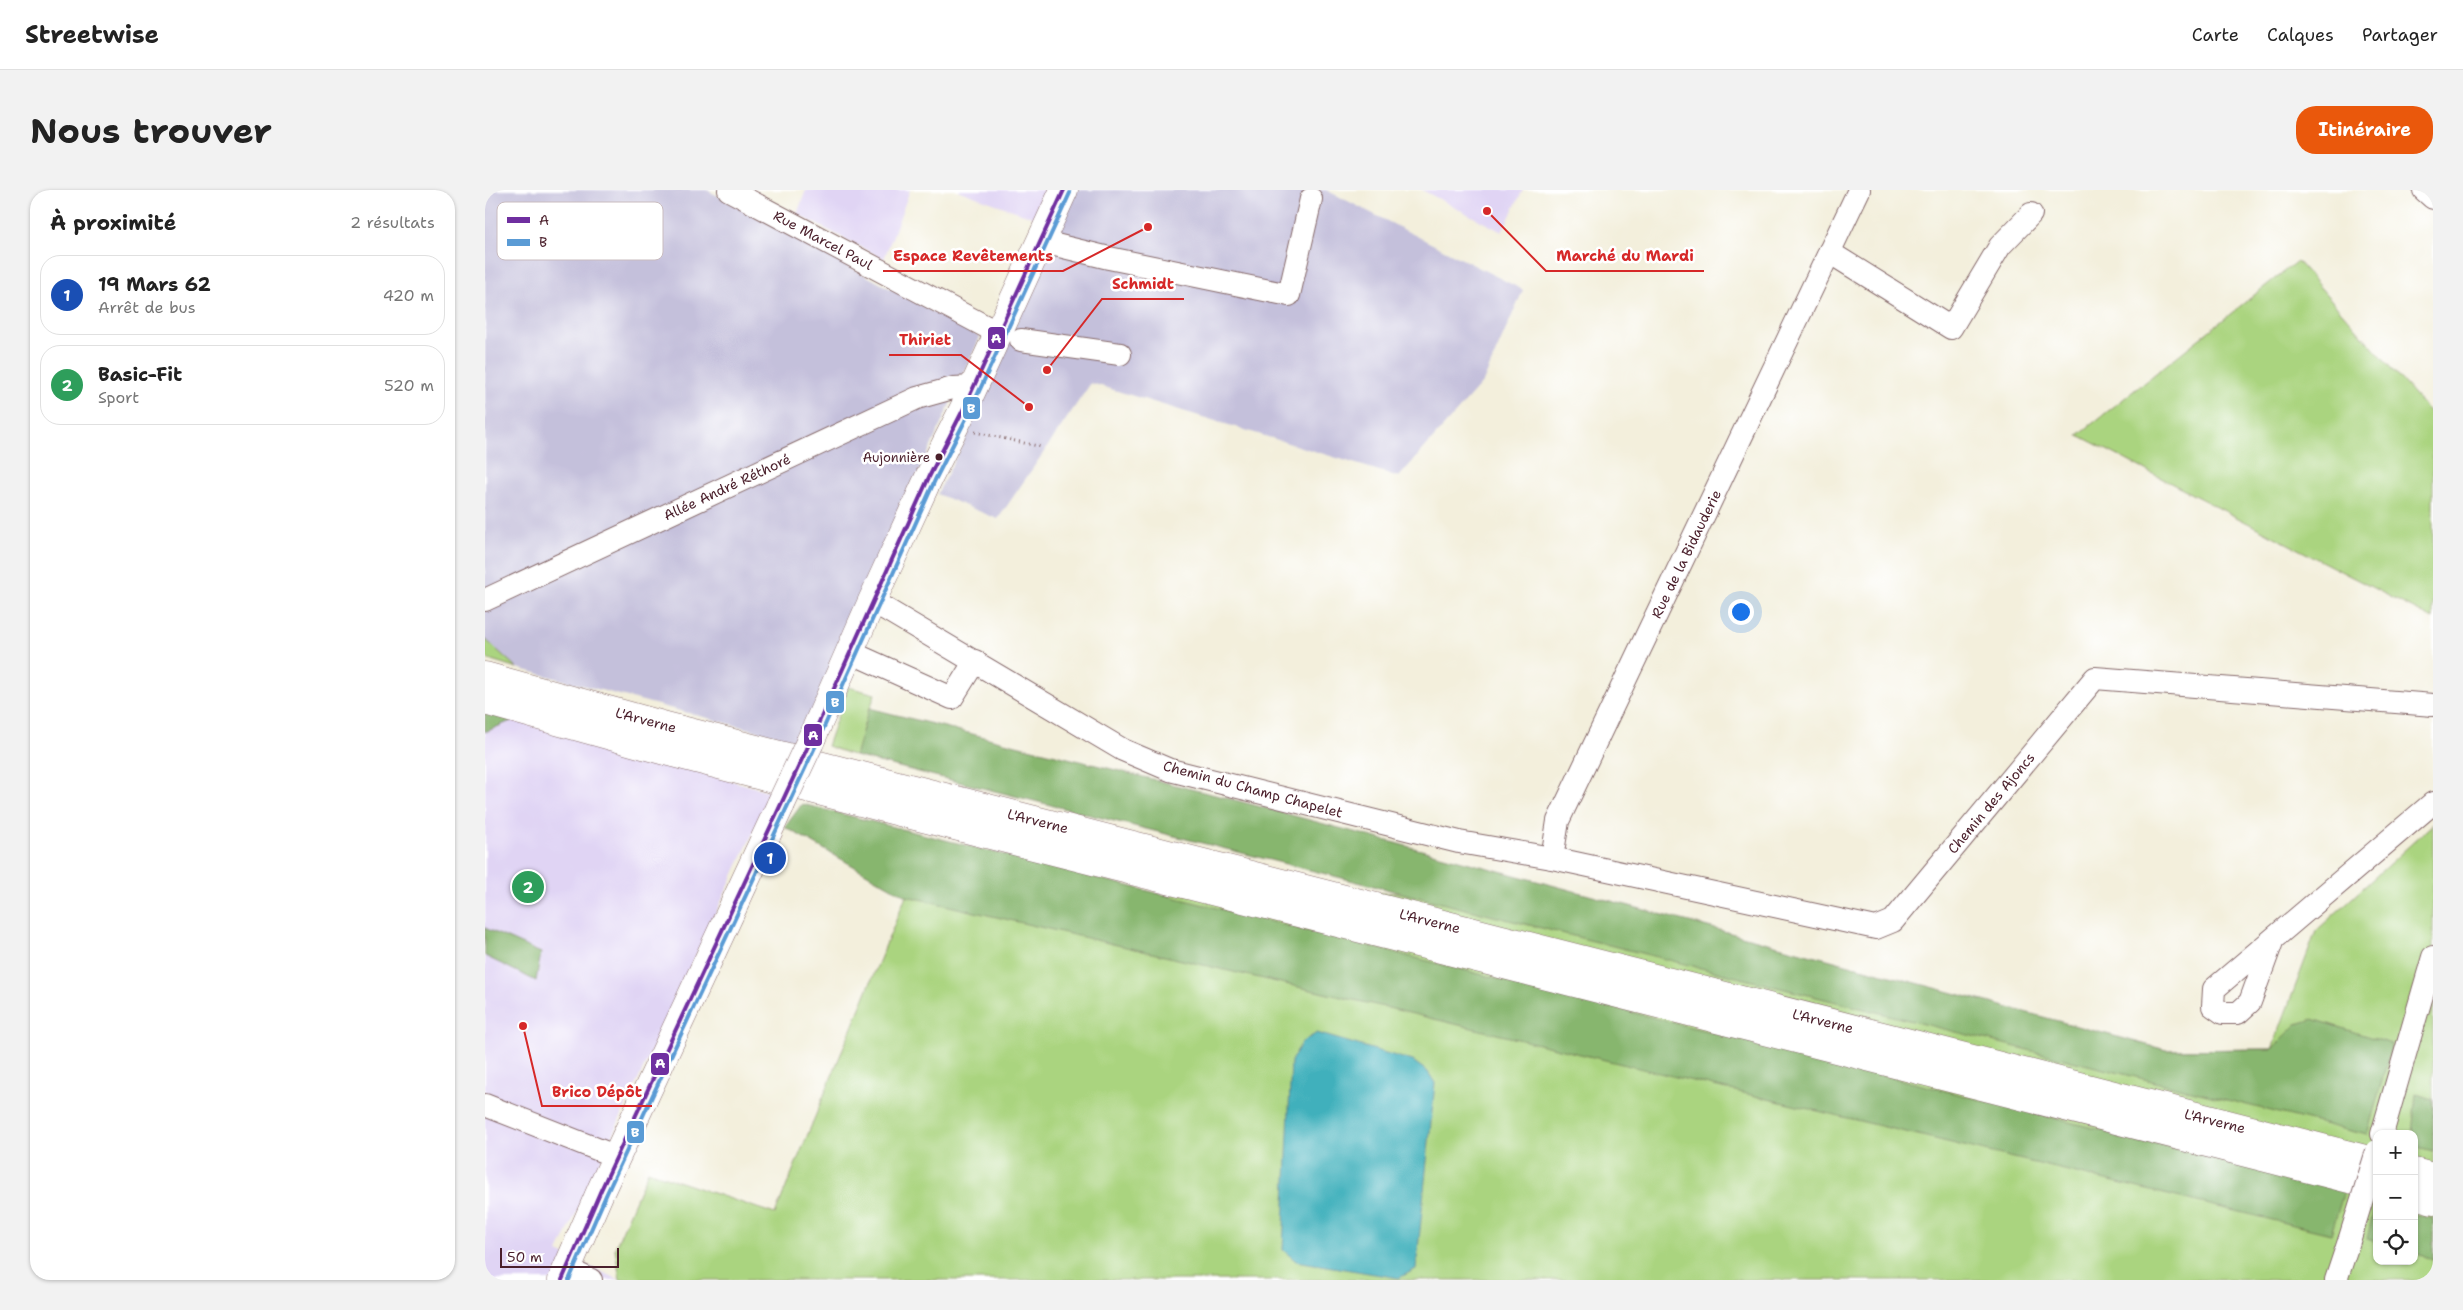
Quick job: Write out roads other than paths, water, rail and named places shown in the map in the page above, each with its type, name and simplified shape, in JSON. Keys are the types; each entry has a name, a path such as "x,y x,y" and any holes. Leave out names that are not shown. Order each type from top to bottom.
{"main road":[{"path":"574,1276 617,1157 810,742 872,600 973,387 1009,337 1039,241 1063,190"},
{"name":"L'Arverne","path":"485,676 675,728 2373,1161"},
{"name":"L'Arverne","path":"485,701 665,751 907,814 2373,1185"},
{"path":"2418,1173 2433,1177"},
{"path":"2418,1196 2433,1200"}],"street":[{"name":"Rue Marcel Paul","path":"729,190 1009,337 1120,354"},
{"name":"Rue de la Bidauderie","path":"1552,858 1558,821 1859,190"},
{"path":"2423,190 2433,198"},
{"path":"1039,241 1109,258 1289,295 1311,198"},
{"path":"1829,252 1951,328 2000,246 2031,214"},
{"name":"Allée André Réthoré","path":"485,600 917,398 953,388 973,387"},
{"name":"Chemin du Champ Chapelet","path":"872,600 1123,750 1170,770 1459,842 1552,858"},
{"path":"849,652 952,698 975,661"},
{"name":"Chemin des Ajoncs","path":"1552,858 1875,928 1893,921 2095,678 2433,705"},
{"path":"2273,939 2433,803"},
{"path":"2383,1130 2433,957"},
{"path":"485,1105 617,1157"},
{"path":"2336,1280 2373,1164"}],"water":[{"path":"1317,1033 1413,1061 1428,1072 1435,1083 1416,1269 1399,1278 1296,1261 1283,1250 1291,1061 1302,1042"}],"place":[{"name":"Marché du Mardi","path":"1487,211"},
{"name":"Espace Revêtements","path":"1148,227"},
{"name":"Schmidt","path":"1047,370"},
{"name":"Thiriet","path":"1029,407"},
{"name":"Aujonnière","path":"939,457"},
{"name":"19 Mars 62","path":"770,858"},
{"name":"Basic-Fit","path":"528,887"},
{"name":"Brico Dépôt","path":"523,1026"}]}
